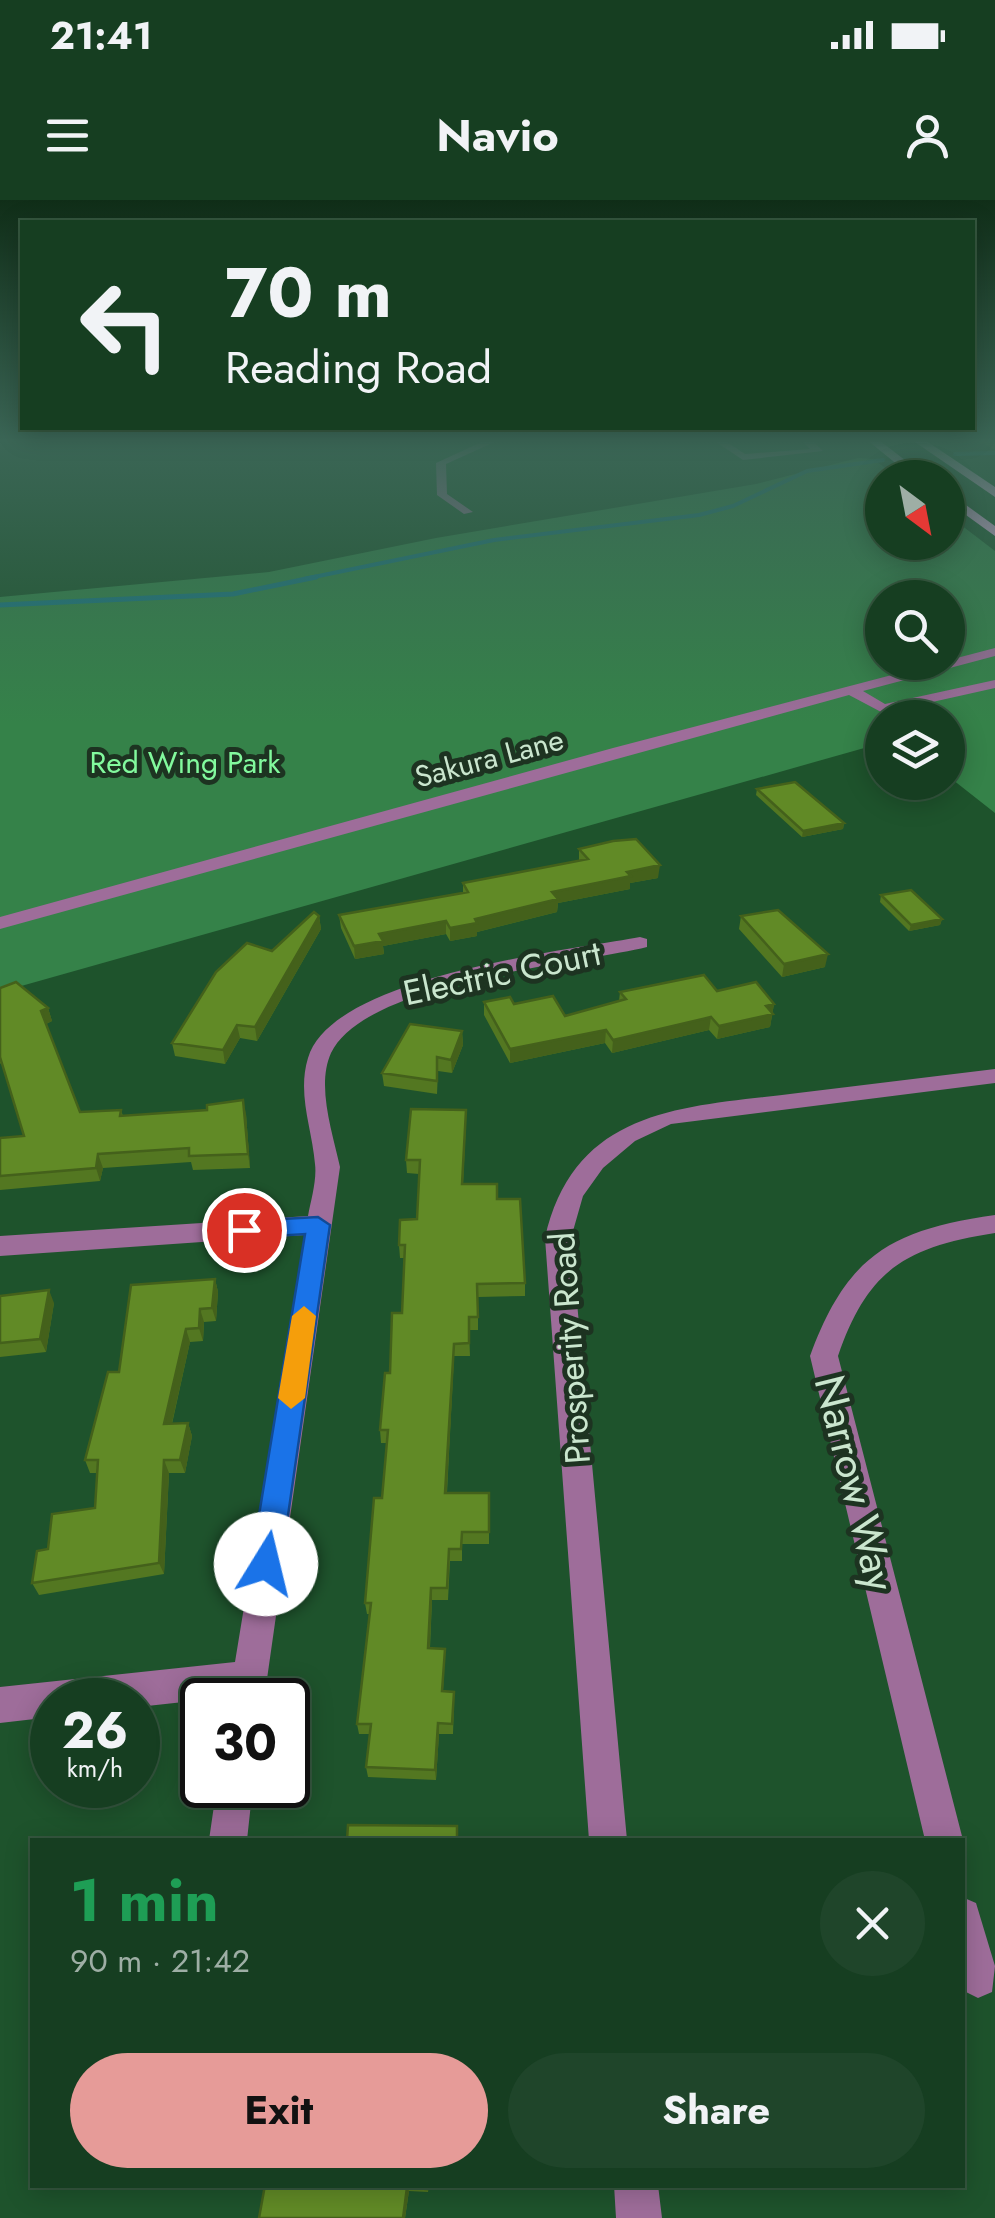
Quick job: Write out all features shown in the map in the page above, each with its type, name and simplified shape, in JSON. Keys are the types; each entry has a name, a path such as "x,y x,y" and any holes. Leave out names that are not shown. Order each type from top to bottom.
{"street":[{"name":"Sakura Lane","path":"965,660 995,652"},
{"path":"965,663 995,682"},
{"name":"Sakura Lane","path":"0,923 890,680"},
{"path":"852,690 883,708 995,682"},
{"name":"Electric Court","path":"249,1678 328,1166 313,1086 321,1049 346,1020 417,988 640,943"},
{"name":"Prosperity Road","path":"608,1838 558,1238 562,1208 602,1152 621,1137 666,1117 995,1076"},
{"name":"Narrow Way","path":"944,1838 824,1356 851,1288 879,1259 916,1239 995,1224"},
{"path":"0,1246 318,1225"},
{"path":"0,1705 180,1693"},
{"path":"228,1838 232,1808"},
{"path":"965,1928 978,1978"},
{"path":"636,2188 639,2218"}],"green space":[{"name":"Red Wing Park","path":"459,534 865,534 865,560 965,560 965,534 973,534 995,551 995,813 965,789 965,700 865,700 865,748 0,992 0,597 269,572"}],"building":[{"path":"795,782 844,823 803,831 757,789"},
{"path":"636,839 660,865 627,872 631,876 552,892 558,899 475,919 477,923 450,928 446,921 379,934 383,941 354,946 339,915 468,892 463,883 588,859 579,849"},
{"path":"911,890 942,919 911,925 881,895"},
{"path":"778,910 828,954 784,964 741,916"},
{"path":"314,912 319,916 255,1027 237,1025 223,1050 172,1043 216,972 247,943 272,951"},
{"path":"704,975 717,991 756,982 774,1004 766,1006 773,1014 719,1026 711,1017 613,1040 606,1030 510,1049 484,1002 510,997 514,1004 553,996 565,1016 626,999 620,992"},
{"path":"16,982 48,1008 41,1011 80,1112 121,1110 120,1116 207,1110 207,1105 243,1100 248,1154 189,1156 189,1148 98,1154 96,1168 0,1176 0,1138 24,1136 0,1057 0,988"},
{"path":"410,1024 462,1031 451,1060 437,1057 437,1081 382,1073"},
{"path":"411,1109 466,1110 462,1184 497,1184 497,1199 520,1199 525,1283 477,1284 478,1317 469,1317 469,1343 454,1344 445,1493 489,1493 489,1532 462,1532 461,1549 449,1549 447,1588 431,1588 428,1648 445,1649 442,1691 454,1692 452,1724 438,1723 435,1770 366,1767 371,1724 357,1724 371,1603 365,1603 374,1498 382,1498 388,1430 380,1430 385,1373 390,1373 392,1313 402,1313 405,1245 399,1245 400,1220 417,1219 420,1160 406,1160"},
{"path":"215,1279 212,1308 200,1309 199,1328 186,1329 164,1424 188,1423 180,1460 164,1460 159,1563 32,1583 37,1551 48,1549 52,1514 95,1508 98,1460 85,1460 108,1372 119,1372 131,1285"},
{"path":"49,1290 40,1339 0,1343 0,1296"},
{"path":"348,1825 457,1826 457,1838 347,1838"},
{"path":"264,2188 407,2188 403,2218 259,2218"}],"waterway":[{"path":"304,579 494,540 542,534"},
{"path":"0,605 233,594 316,577"}],"slow traffic":[{"path":"291,1398 304,1316"}],"route":[{"path":"244,1230 318,1225 266,1564"}]}
